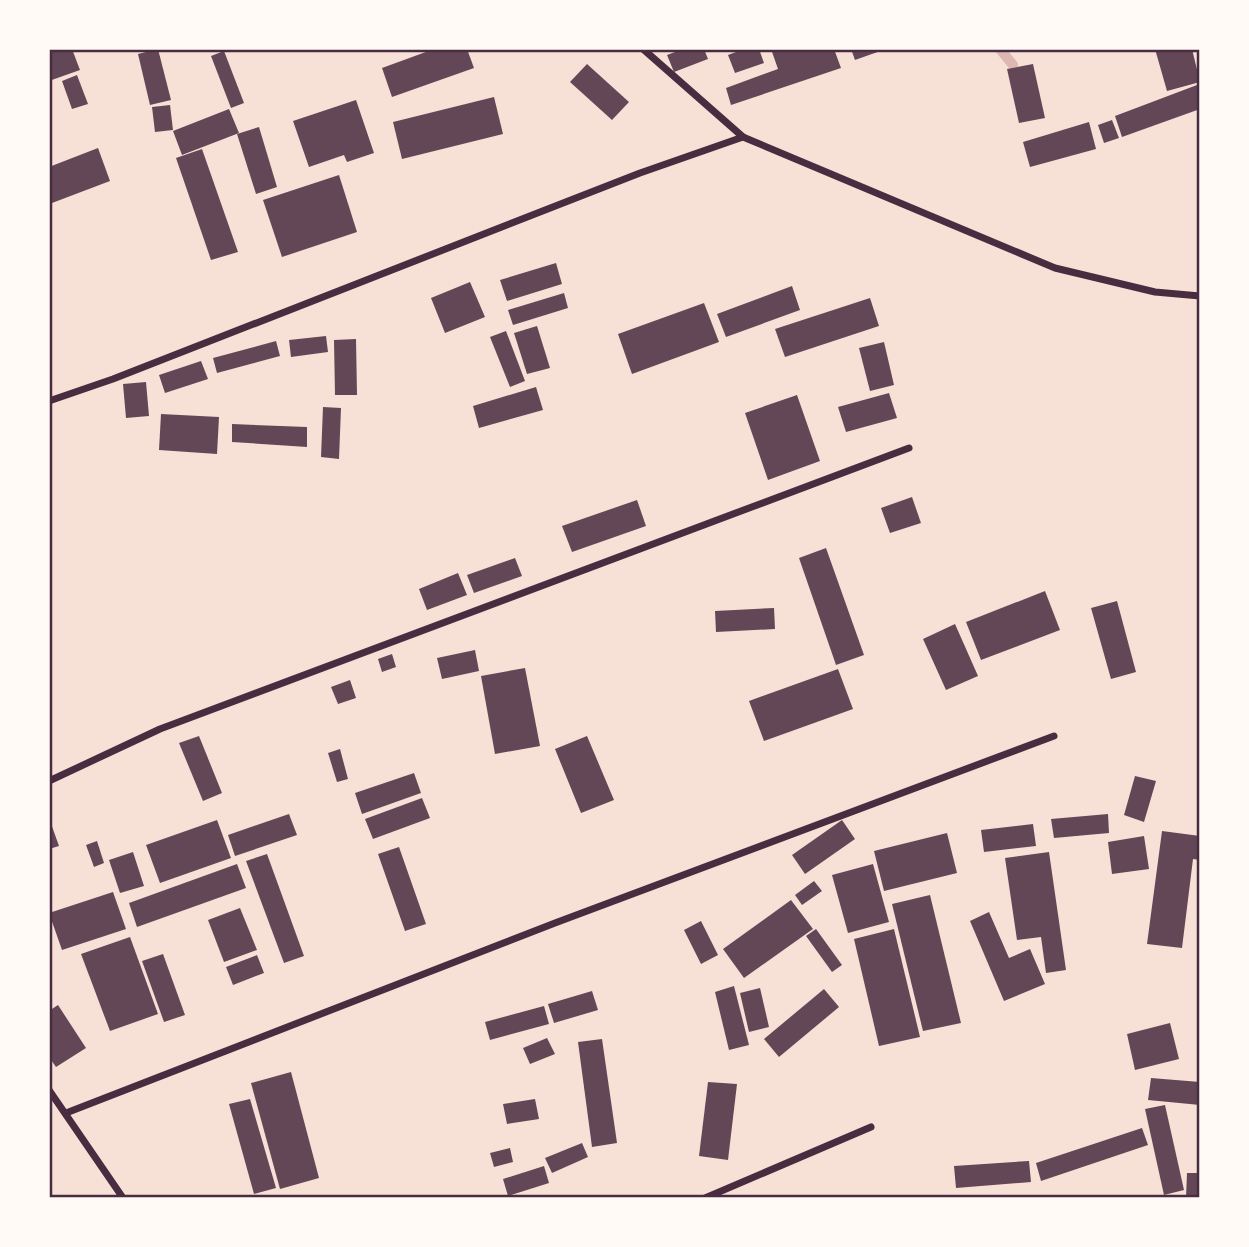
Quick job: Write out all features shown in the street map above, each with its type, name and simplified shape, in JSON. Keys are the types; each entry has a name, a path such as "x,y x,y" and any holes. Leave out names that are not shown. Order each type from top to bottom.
{"street":[{"path":"643,49 743,137 1055,268 1155,292 1200,296"},
{"path":"49,401 113,379 640,173 743,137"},
{"path":"49,781 160,729 909,448"},
{"path":"66,1114 555,923 1054,736"},
{"path":"49,1090 123,1198"},
{"path":"705,1198 871,1127"}],"building":[{"path":"49,49 72,49 80,70 49,81"},
{"path":"158,49 171,100 150,105 138,54"},
{"path":"434,49 467,49 474,68 392,97 382,68"},
{"path":"683,49 704,49 708,59 674,72 667,55"},
{"path":"744,49 759,49 764,63 735,73 728,55"},
{"path":"771,49 834,49 841,68 731,105 726,88 778,69"},
{"path":"851,49 886,49 855,60"},
{"path":"1155,49 1192,49 1200,82 1167,91"},
{"path":"224,51 244,103 231,108 211,56"},
{"path":"587,64 629,102 612,120 570,82"},
{"path":"1033,64 1045,118 1019,123 1007,69"},
{"path":"77,75 88,104 72,109 62,81"},
{"path":"1197,85 1200,109 1122,137 1115,116"},
{"path":"494,97 503,134 402,159 393,122"},
{"path":"356,100 374,153 347,162 344,155 309,167 293,121"},
{"path":"170,105 173,130 155,132 152,107"},
{"path":"229,109 239,133 182,155 173,131"},
{"path":"1112,120 1119,138 1104,143 1098,125"},
{"path":"1089,122 1096,149 1030,167 1023,142"},
{"path":"259,127 277,187 256,194 237,134"},
{"path":"98,148 110,181 52,203 49,196 49,167"},
{"path":"202,149 238,252 211,260 176,158"},
{"path":"339,175 357,232 282,257 263,200"},
{"path":"556,263 562,284 507,301 500,280"},
{"path":"470,282 485,317 445,333 431,298"},
{"path":"792,286 800,310 726,337 717,314"},
{"path":"564,293 568,308 513,325 508,310"},
{"path":"870,298 879,326 785,357 775,329"},
{"path":"704,303 719,342 632,374 618,334"},
{"path":"537,326 550,368 527,374 514,333"},
{"path":"506,331 525,381 510,387 490,337"},
{"path":"326,336 328,352 291,357 289,340"},
{"path":"356,339 357,395 335,395 334,340"},
{"path":"276,341 280,356 217,373 213,358"},
{"path":"884,342 894,385 870,391 859,348"},
{"path":"201,361 208,379 165,393 159,375"},
{"path":"146,382 149,416 126,418 123,384"},
{"path":"536,387 543,410 479,428 473,406"},
{"path":"889,393 897,418 846,432 838,407"},
{"path":"797,395 820,461 768,480 745,413"},
{"path":"323,407 341,408 339,459 321,457"},
{"path":"161,414 219,417 217,454 159,450"},
{"path":"232,424 307,427 307,447 232,442"},
{"path":"912,497 921,523 890,533 881,508"},
{"path":"637,500 646,526 572,552 562,526"},
{"path":"826,548 864,655 836,665 799,558"},
{"path":"515,558 522,576 474,593 467,575"},
{"path":"458,573 467,595 427,610 419,589"},
{"path":"1045,591 1060,630 981,660 966,622"},
{"path":"1117,601 1136,672 1111,679 1091,608"},
{"path":"774,608 775,629 716,632 715,611"},
{"path":"955,624 978,676 946,690 923,639"},
{"path":"475,650 479,671 442,679 437,658"},
{"path":"392,654 396,667 382,672 378,659"},
{"path":"525,668 540,746 495,754 481,676"},
{"path":"838,669 853,709 764,741 749,701"},
{"path":"350,680 356,698 338,704 331,687"},
{"path":"199,736 222,793 203,801 179,743"},
{"path":"587,736 614,800 581,813 555,749"},
{"path":"340,749 348,779 337,782 328,753"},
{"path":"414,773 421,793 362,814 355,793"},
{"path":"1135,776 1156,781 1144,822 1124,815"},
{"path":"422,798 430,818 373,839 365,819"},
{"path":"289,814 297,835 235,856 228,835"},
{"path":"1108,814 1109,833 1054,838 1051,819"},
{"path":"49,818 59,846 49,849"},
{"path":"217,820 231,858 160,883 146,845"},
{"path":"842,820 855,839 805,874 792,855"},
{"path":"1033,824 1036,846 984,852 981,830"},
{"path":"1162,831 1200,836 1200,860 1193,859 1182,948 1147,944"},
{"path":"947,833 957,873 884,891 874,851"},
{"path":"1144,836 1149,869 1112,874 1108,842"},
{"path":"97,841 104,863 94,867 86,845"},
{"path":"399,847 426,924 405,931 378,854"},
{"path":"133,852 144,886 120,893 109,860"},
{"path":"1049,852 1066,970 1046,973 1041,937 1017,940 1005,858"},
{"path":"267,854 304,956 284,963 246,861"},
{"path":"237,864 246,888 137,927 129,903"},
{"path":"873,864 889,922 848,933 832,875"},
{"path":"814,881 822,891 802,905 795,895"},
{"path":"113,892 126,929 62,950 49,913"},
{"path":"930,895 961,1023 923,1031 892,904"},
{"path":"791,900 813,929 744,978 723,949"},
{"path":"240,908 257,950 224,962 208,920"},
{"path":"989,912 1009,958 1030,949 1045,984 1004,1001 970,921"},
{"path":"701,921 718,955 701,964 684,930"},
{"path":"816,929 842,965 832,972 806,936"},
{"path":"894,929 920,1037 879,1046 854,939"},
{"path":"130,937 158,1014 110,1031 81,954"},
{"path":"163,954 185,1015 164,1022 142,961"},
{"path":"257,955 264,973 233,985 226,967"},
{"path":"734,986 749,1045 729,1050 715,992"},
{"path":"760,988 769,1027 749,1032 740,993"},
{"path":"824,989 839,1007 779,1057 764,1039"},
{"path":"592,991 598,1010 554,1023 548,1004"},
{"path":"58,1005 86,1048 56,1067 49,1057 49,1011"},
{"path":"544,1006 549,1024 490,1040 485,1022"},
{"path":"1170,1023 1179,1059 1135,1070 1127,1034"},
{"path":"547,1038 555,1054 530,1064 523,1048"},
{"path":"602,1039 617,1143 592,1147 578,1042"},
{"path":"291,1072 319,1178 280,1189 251,1083"},
{"path":"1151,1078 1200,1082 1200,1105 1148,1100"},
{"path":"708,1082 737,1084 728,1160 699,1156"},
{"path":"250,1099 276,1188 254,1194 229,1104"},
{"path":"535,1099 539,1119 507,1124 503,1104"},
{"path":"1165,1105 1184,1190 1164,1195 1145,1109"},
{"path":"1142,1128 1148,1145 1041,1181 1036,1163"},
{"path":"582,1143 588,1157 552,1173 545,1158"},
{"path":"510,1148 513,1162 494,1167 490,1153"},
{"path":"1029,1161 1031,1182 956,1188 954,1166"},
{"path":"544,1166 549,1183 508,1196 503,1179"},
{"path":"1187,1173 1200,1173 1200,1198 1186,1198"}],"waterway":[{"path":"1000,49 1013,65"}]}
